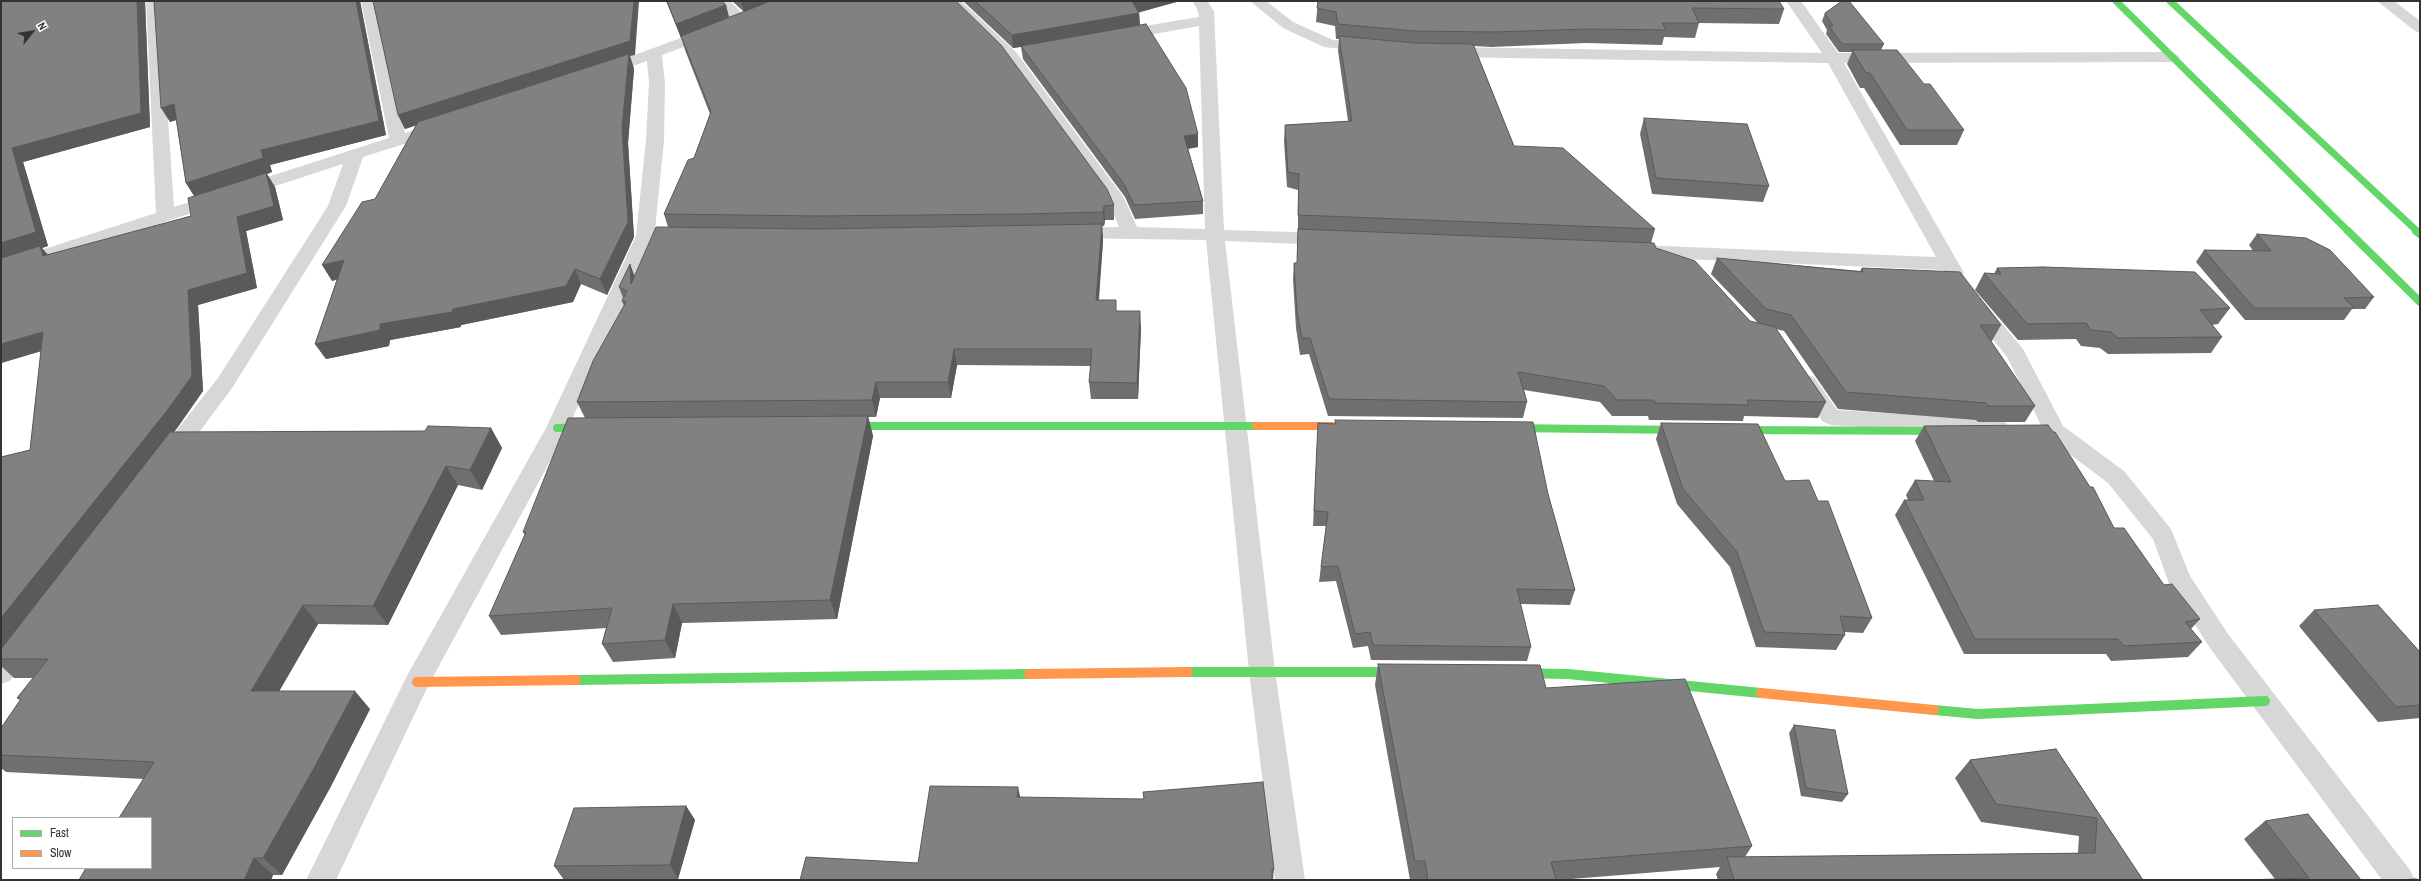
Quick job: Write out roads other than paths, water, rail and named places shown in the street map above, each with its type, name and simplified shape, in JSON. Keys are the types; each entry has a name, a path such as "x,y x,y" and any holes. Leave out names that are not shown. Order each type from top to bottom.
{"main road":[{"path":"2116,1 2420,302"},
{"path":"2170,1 2420,234"},
{"path":"828,426 1235,424 1361,426"},
{"path":"557,428 604,427"},
{"path":"1495,428 1700,430"},
{"path":"1724,430 2031,430"},
{"path":"416,682 1262,671 1419,672"},
{"path":"1505,673 1568,674 1978,714 2265,701"}],"street":[{"path":"153,1 165,216"},
{"path":"368,1 398,140"},
{"path":"586,77 654,55 749,18 722,1"},
{"path":"952,1 1018,53 1118,202 1130,232"},
{"path":"1200,1 1206,11 1215,235 1262,671 1290,880"},
{"path":"1257,1 1288,25 1330,44 1382,49"},
{"path":"1793,1 1833,58 1963,289 2016,354 2031,430"},
{"path":"2384,1 2420,28"},
{"path":"1104,38 1206,20"},
{"path":"1428,52 1833,58 2172,57"},
{"path":"322,880 416,682 557,428 645,236 655,140 657,83 654,55"},
{"path":"1,269 451,123"},
{"path":"159,470 225,383 337,206 355,155"},
{"path":"1055,235 1130,232 1349,240"},
{"path":"645,236 699,236"},
{"path":"1697,272 1673,263 1622,250 1949,264"},
{"path":"1797,368 1831,417 2031,430 2116,477 2163,535 2179,579 2219,641 2400,880"},
{"path":"1,673 35,630"}]}
